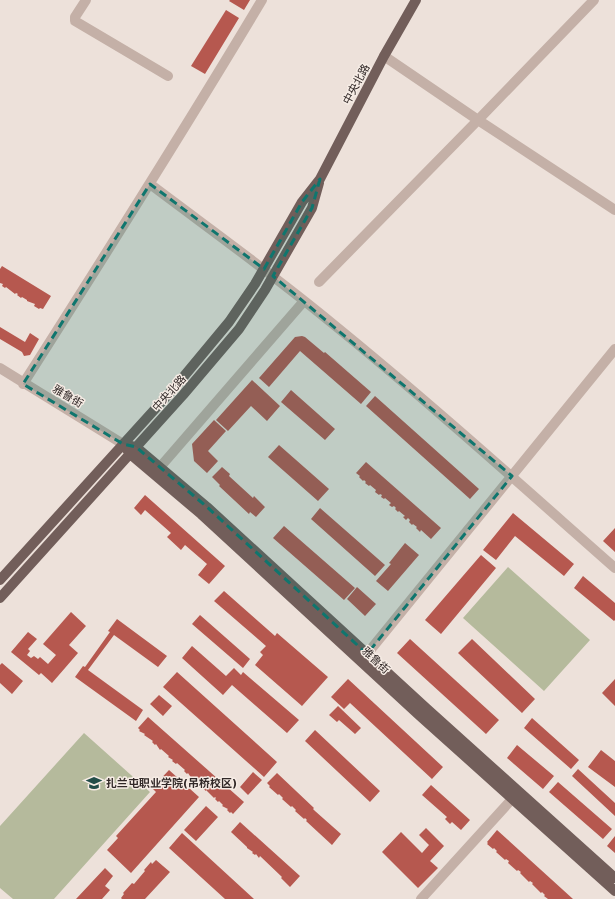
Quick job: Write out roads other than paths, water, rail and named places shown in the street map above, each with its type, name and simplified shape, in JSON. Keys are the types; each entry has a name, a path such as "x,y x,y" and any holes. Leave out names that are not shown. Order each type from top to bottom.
{"main road":[{"name":"中央北路","path":"0,580 218,337 240,307 264,269 302,202 320,179 384,56 416,0"},
{"name":"中央北路","path":"0,598 227,344 254,308 312,208 320,179"},
{"name":"雅鲁街","path":"123,444 161,466 615,878"},
{"name":"雅鲁街","path":"133,450 408,705 615,892"}],"street":[{"path":"86,0 75,17 75,21 168,76"},
{"path":"23,384 150,184 262,0"},
{"path":"318,282 594,0"},
{"path":"384,56 615,210"},
{"path":"150,184 264,269 333,324 512,476 615,568"},
{"path":"161,466 304,301"},
{"path":"367,654 615,349"},
{"name":"雅鲁街","path":"0,368 23,384 123,444"},
{"path":"421,899 512,799"}],"place":[{"name":"扎兰屯职业学院(吊桥校区)","path":"94,783"}]}
